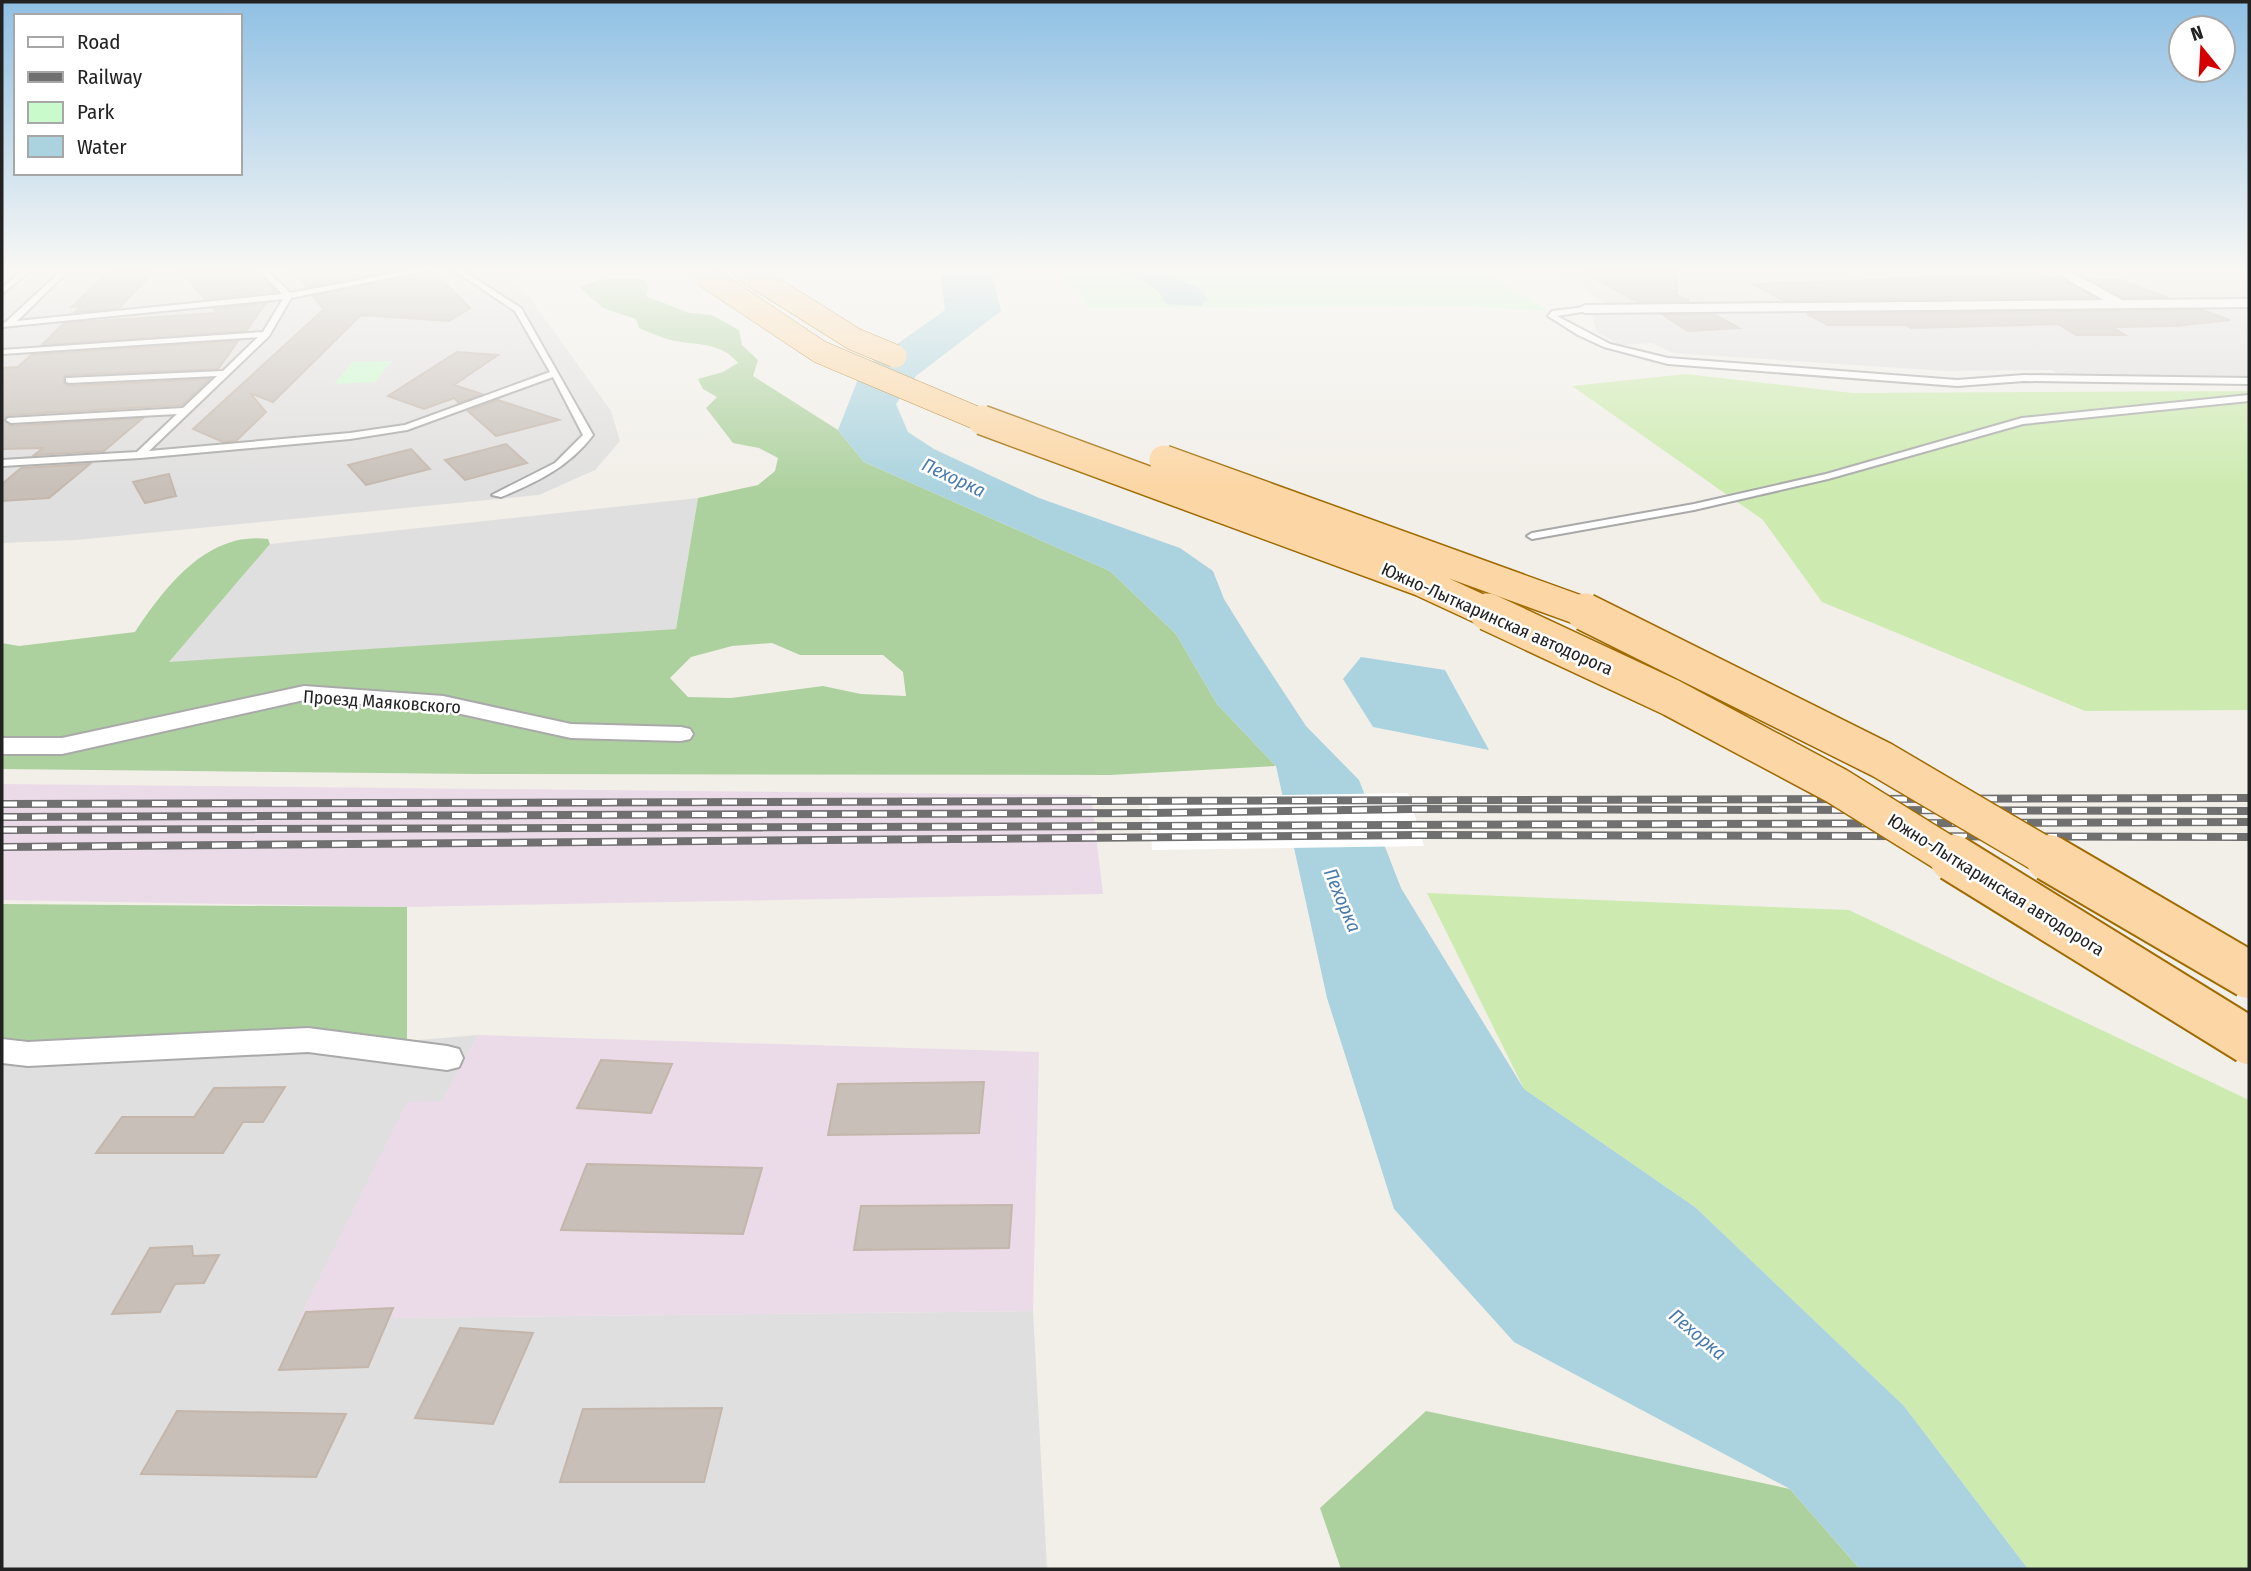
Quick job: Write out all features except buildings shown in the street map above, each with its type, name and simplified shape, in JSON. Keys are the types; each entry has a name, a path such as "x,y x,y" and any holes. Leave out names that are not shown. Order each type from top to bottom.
{"main road":[{"name":"Южно-Лыткаринская автодорога","path":"807,343 820,352 1017,435 1422,582 1672,698 1837,786 2249,1041"},
{"name":"Южно-Лыткаринская автодорога","path":"864,343 1031,412 1595,616 1882,760 2249,975"}],"street":[{"name":"Проезд Маяковского","path":"2,746 62,746 304,693 443,703 571,731 681,734"},
{"path":"2,1051 28,1054 308,1040 447,1058"}],"lane":[{"path":"2,352 129,343"},
{"path":"140,455 256,343"},
{"path":"497,495 544,475 576,453 587,435 538,343"},
{"path":"1602,343 1629,355 1668,361 1957,383 2024,378 2249,381"},
{"path":"69,380 225,373"},
{"path":"2,463 140,455 350,436 407,426 555,373"},
{"path":"1532,536 1694,507 1828,476 2022,421 2249,398"},
{"path":"11,420 185,411"}],"shaded area":[{"path":"2,343 563,343 611,411 620,441 595,470 539,495 76,540 2,543"},
{"path":"1653,343 2249,343 2249,377 2059,375 2052,370 1947,371 1673,353"},
{"path":"698,498 676,629 168,663 270,544"},
{"path":"2,784 1091,795 1103,894 407,907 2,900"},
{"path":"478,1035 442,1102 300,1319 1033,1311 1047,1569 2,1569 2,1053 407,1041"},
{"path":"478,1035 1039,1052 1033,1311 299,1319 407,1102 442,1101"}],"green space":[{"path":"691,343 742,343 758,360 753,376 838,430 864,462 1110,571 1176,634 1217,704 1276,766 1110,775 478,774 2,769 2,643 19,646 135,632 160,597 190,566 207,553 246,539 268,539 270,544 169,662 676,629 698,498 758,485 775,471 778,458 759,448 733,443 706,408 717,397 703,389 698,379 723,372 738,363 724,351","holes":["772,643 800,655 883,655 903,672 906,696 861,694 823,686 731,698 688,697 670,678 691,657 732,646"]},
{"path":"392,361 375,382 334,384 353,362"},
{"path":"1686,374 1853,393 2249,391 2249,710 2085,711 1822,602 1763,520 1572,386"},
{"path":"1427,893 1849,910 2249,1100 2249,1569 2028,1569 1904,1406 1695,1207 1524,1089"},
{"path":"2,904 407,907 407,1041 2,1053"},
{"path":"1426,1411 1790,1489 1860,1569 1341,1569 1320,1508"}],"water":[{"name":"Пехорка","path":"898,343 959,343 916,376 896,404 908,432 934,449 1039,498 1180,548 1213,571 1224,599 1306,726 1359,780 1401,888 1524,1089 1695,1207 1904,1406 2028,1569 1860,1569 1790,1489 1514,1342 1394,1209 1327,998 1276,766 1217,704 1176,634 1110,571 864,462 838,430 862,369"},
{"path":"1361,657 1445,670 1489,750 1373,727 1343,679"}],"pier":[{"path":"1408,793 1424,846 1152,850 1149,797"}],"railway":[{"path":"2,804 2249,798"},
{"path":"2,817 1150,813 1412,809 2249,811"},
{"path":"2,830 2249,822"},
{"path":"2,847 1420,835 2249,837"}]}
